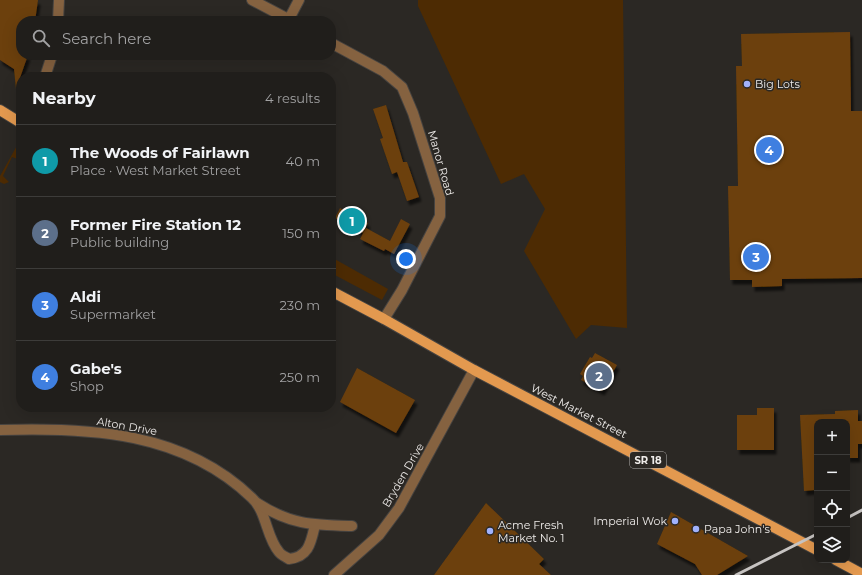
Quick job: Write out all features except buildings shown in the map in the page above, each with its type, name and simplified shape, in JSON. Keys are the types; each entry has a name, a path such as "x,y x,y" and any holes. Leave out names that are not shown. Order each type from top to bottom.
{"main road":[{"path":"0,110 16,120"},
{"name":"West Market Street","path":"336,294 474,370 814,548"},
{"path":"842,563 862,574"}],"street":[{"path":"58,0 58,16"},
{"path":"252,0 283,16"},
{"path":"293,16 299,0"},
{"name":"Manor Road","path":"336,45 383,72 402,87 413,112 440,198 440,216 402,290 384,319"},
{"path":"47,72 50,60"},
{"name":"Bryden Drive","path":"334,575 380,535 400,508 474,370"},
{"name":"Alton Drive","path":"0,430 76,430 108,433 147,440 166,446 197,460 238,485 257,503 274,514 299,523 315,525 310,547 304,553 289,558 279,552 257,503"},
{"path":"315,525 352,526"}],"shaded area":[{"path":"418,0 623,0 627,328 591,325 576,339 524,251 545,209 524,174 501,184 418,6"},
{"path":"16,147 16,158 12,157 3,176 9,182 4,184 0,182 0,176"},
{"path":"336,260 388,289 382,300 336,276"}],"railway":[{"path":"850,516 862,510"},
{"path":"736,575 814,536"}],"place":[{"name":"Big Lots","path":"747,84"},
{"name":"Gabe's","path":"769,150"},
{"name":"The Woods of Fairlawn","path":"352,221"},
{"name":"Aldi","path":"756,257"},
{"name":"Former Fire Station 12","path":"599,376"},
{"name":"Imperial Wok","path":"675,521"},
{"name":"Papa John's","path":"696,529"},
{"name":"Acme Fresh Market No. 1","path":"490,531"}]}
